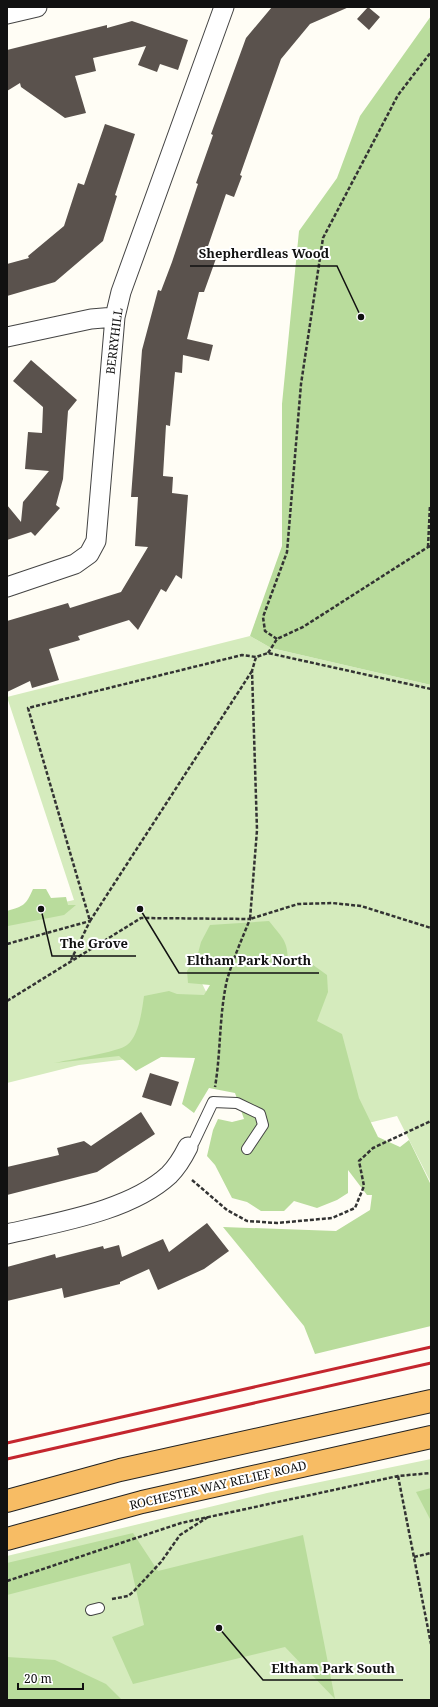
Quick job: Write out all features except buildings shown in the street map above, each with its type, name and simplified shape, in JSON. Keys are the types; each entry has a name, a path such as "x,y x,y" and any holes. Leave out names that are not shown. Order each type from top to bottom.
{"highway":[{"path":"7,1501 120,1470 431,1401"},
{"name":"ROCHESTER WAY RELIEF ROAD","path":"7,1539 142,1502 431,1437"}],"street":[{"path":"7,14 37,7"},
{"name":"BERRYHILL","path":"7,587 75,564 88,554 96,541 115,317 121,292 224,7"},
{"path":"7,337 91,319 115,317"},
{"path":"7,1234 80,1216 133,1199 156,1186 176,1167 188,1147"}],"lane":[{"path":"188,1147 194,1142 213,1102 237,1103 260,1114 263,1125 247,1149"}],"path":[{"path":"277,639 265,631 263,617 286,552 301,384 323,238 398,95 431,52"},
{"path":"268,653 277,639 303,627 429,547 430,505"},
{"path":"90,921 28,708 242,655 256,657 268,653 431,689"},
{"path":"213,1102 219,1066 222,1011 227,980 250,919 257,830 253,741 252,671 256,657"},
{"path":"71,960 90,921 252,671"},
{"path":"7,1000 141,918 250,919 298,904 332,903 361,906 431,928"},
{"path":"7,944 90,921"},
{"path":"176,1167 227,1210 247,1221 277,1223 332,1218 355,1208 364,1186 359,1161 373,1148 431,1121"},
{"path":"7,1582 181,1522 398,1476 431,1473"},
{"path":"398,1476 431,1644"},
{"path":"95,1609 98,1603 128,1596 161,1562 180,1536 212,1515"},
{"path":"414,1557 431,1553"}],"green space":[{"path":"431,16 431,685 271,648 250,636 282,546 282,404 299,231 337,178 360,116"},
{"path":"250,636 271,648 431,685 431,1183 397,1116 356,1126 195,969 212,1004 144,1057 79,1065 7,1083 7,915 74,900 7,697"},
{"path":"33,889 46,889 51,898 66,897 68,905 76,905 64,915 8,926 7,929 7,911 24,904"},
{"path":"269,921 279,933 286,946 288,967 309,962 327,975 328,992 317,1021 342,1034 359,1098 378,1137 400,1147 409,1140 431,1183 431,1326 315,1354 304,1326 223,1227 336,1231 370,1210 372,1195 367,1195 348,1170 348,1193 337,1200 317,1208 294,1201 284,1211 261,1211 247,1202 232,1198 215,1165 207,1156 213,1130 218,1119 232,1122 244,1119 235,1093 209,1088 194,1113 182,1104 195,1058 161,1057 136,1071 119,1056 54,1063 104,1053 127,1045 131,1041 137,1029 144,996 169,991 177,994 204,995 210,985 188,983 187,971 197,957 201,942 210,925"},
{"path":"431,1459 431,1700 7,1700 7,1556 267,1493"},
{"path":"431,1488 431,1521 416,1492"},
{"path":"133,1533 158,1571 303,1535 335,1699 285,1647 133,1684 112,1637 144,1625 130,1563 7,1595 7,1563"},
{"path":"7,1657 55,1660 106,1684 122,1700 7,1700"}],"railway":[{"path":"7,1443 431,1347"},
{"path":"7,1459 431,1363"}],"place":[{"name":"Shepherdleas Wood","path":"361,317"},
{"name":"The Grove","path":"41,909"},
{"name":"Eltham Park North","path":"140,909"},
{"name":"Eltham Park South","path":"219,1628"}]}
